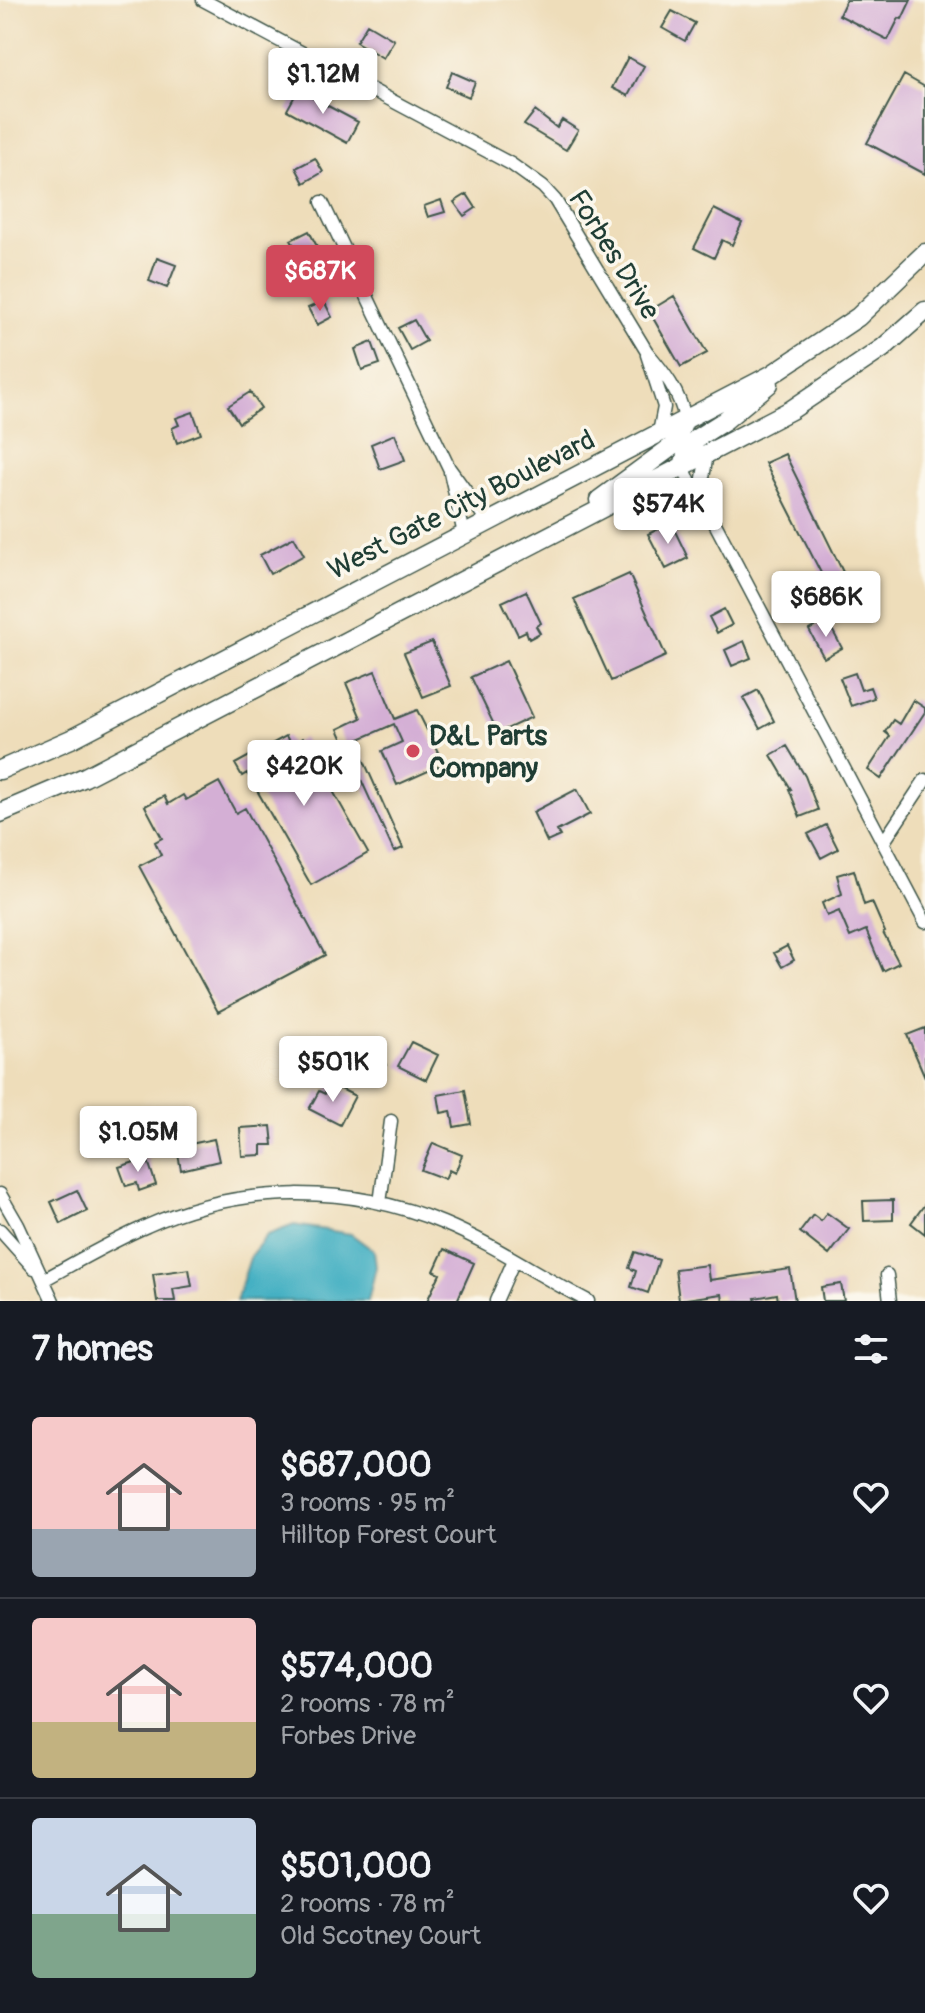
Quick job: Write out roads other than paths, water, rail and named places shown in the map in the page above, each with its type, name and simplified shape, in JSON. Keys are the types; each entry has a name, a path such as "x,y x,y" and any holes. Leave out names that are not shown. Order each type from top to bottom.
{"main road":[{"name":"West Gate City Boulevard","path":"0,770 71,739 802,356 858,317 925,253"},
{"path":"0,813 85,777 707,454 823,390 883,348 925,311"},
{"path":"683,466 688,449 697,438 724,421 802,356"},
{"path":"565,527 640,467 668,450 679,437 685,419"}],"street":[{"name":"Forbes Drive","path":"203,0 528,174 555,200 647,352 660,367 681,403 685,419"},
{"path":"322,202 449,468 488,522"},
{"name":"Forbes Drive","path":"647,352 664,407 659,433"},
{"path":"707,454 703,478 711,516 925,922"},
{"path":"683,466 699,504 711,516"},
{"path":"449,468 464,534"},
{"path":"883,843 925,780"},
{"path":"380,1203 391,1121"},
{"path":"0,1194 45,1279 53,1301"},
{"path":"45,1279 147,1226 210,1204 253,1196 297,1194 341,1196 380,1203 443,1223 588,1301"},
{"path":"0,1230 45,1279"},
{"path":"496,1301 514,1260"},
{"path":"887,1275 890,1301"}],"water":[{"path":"294,1225 351,1234 374,1251 376,1267 368,1301 236,1301 251,1255 267,1235"}],"place":[{"name":"D&L Parts Company","path":"413,751"}]}
